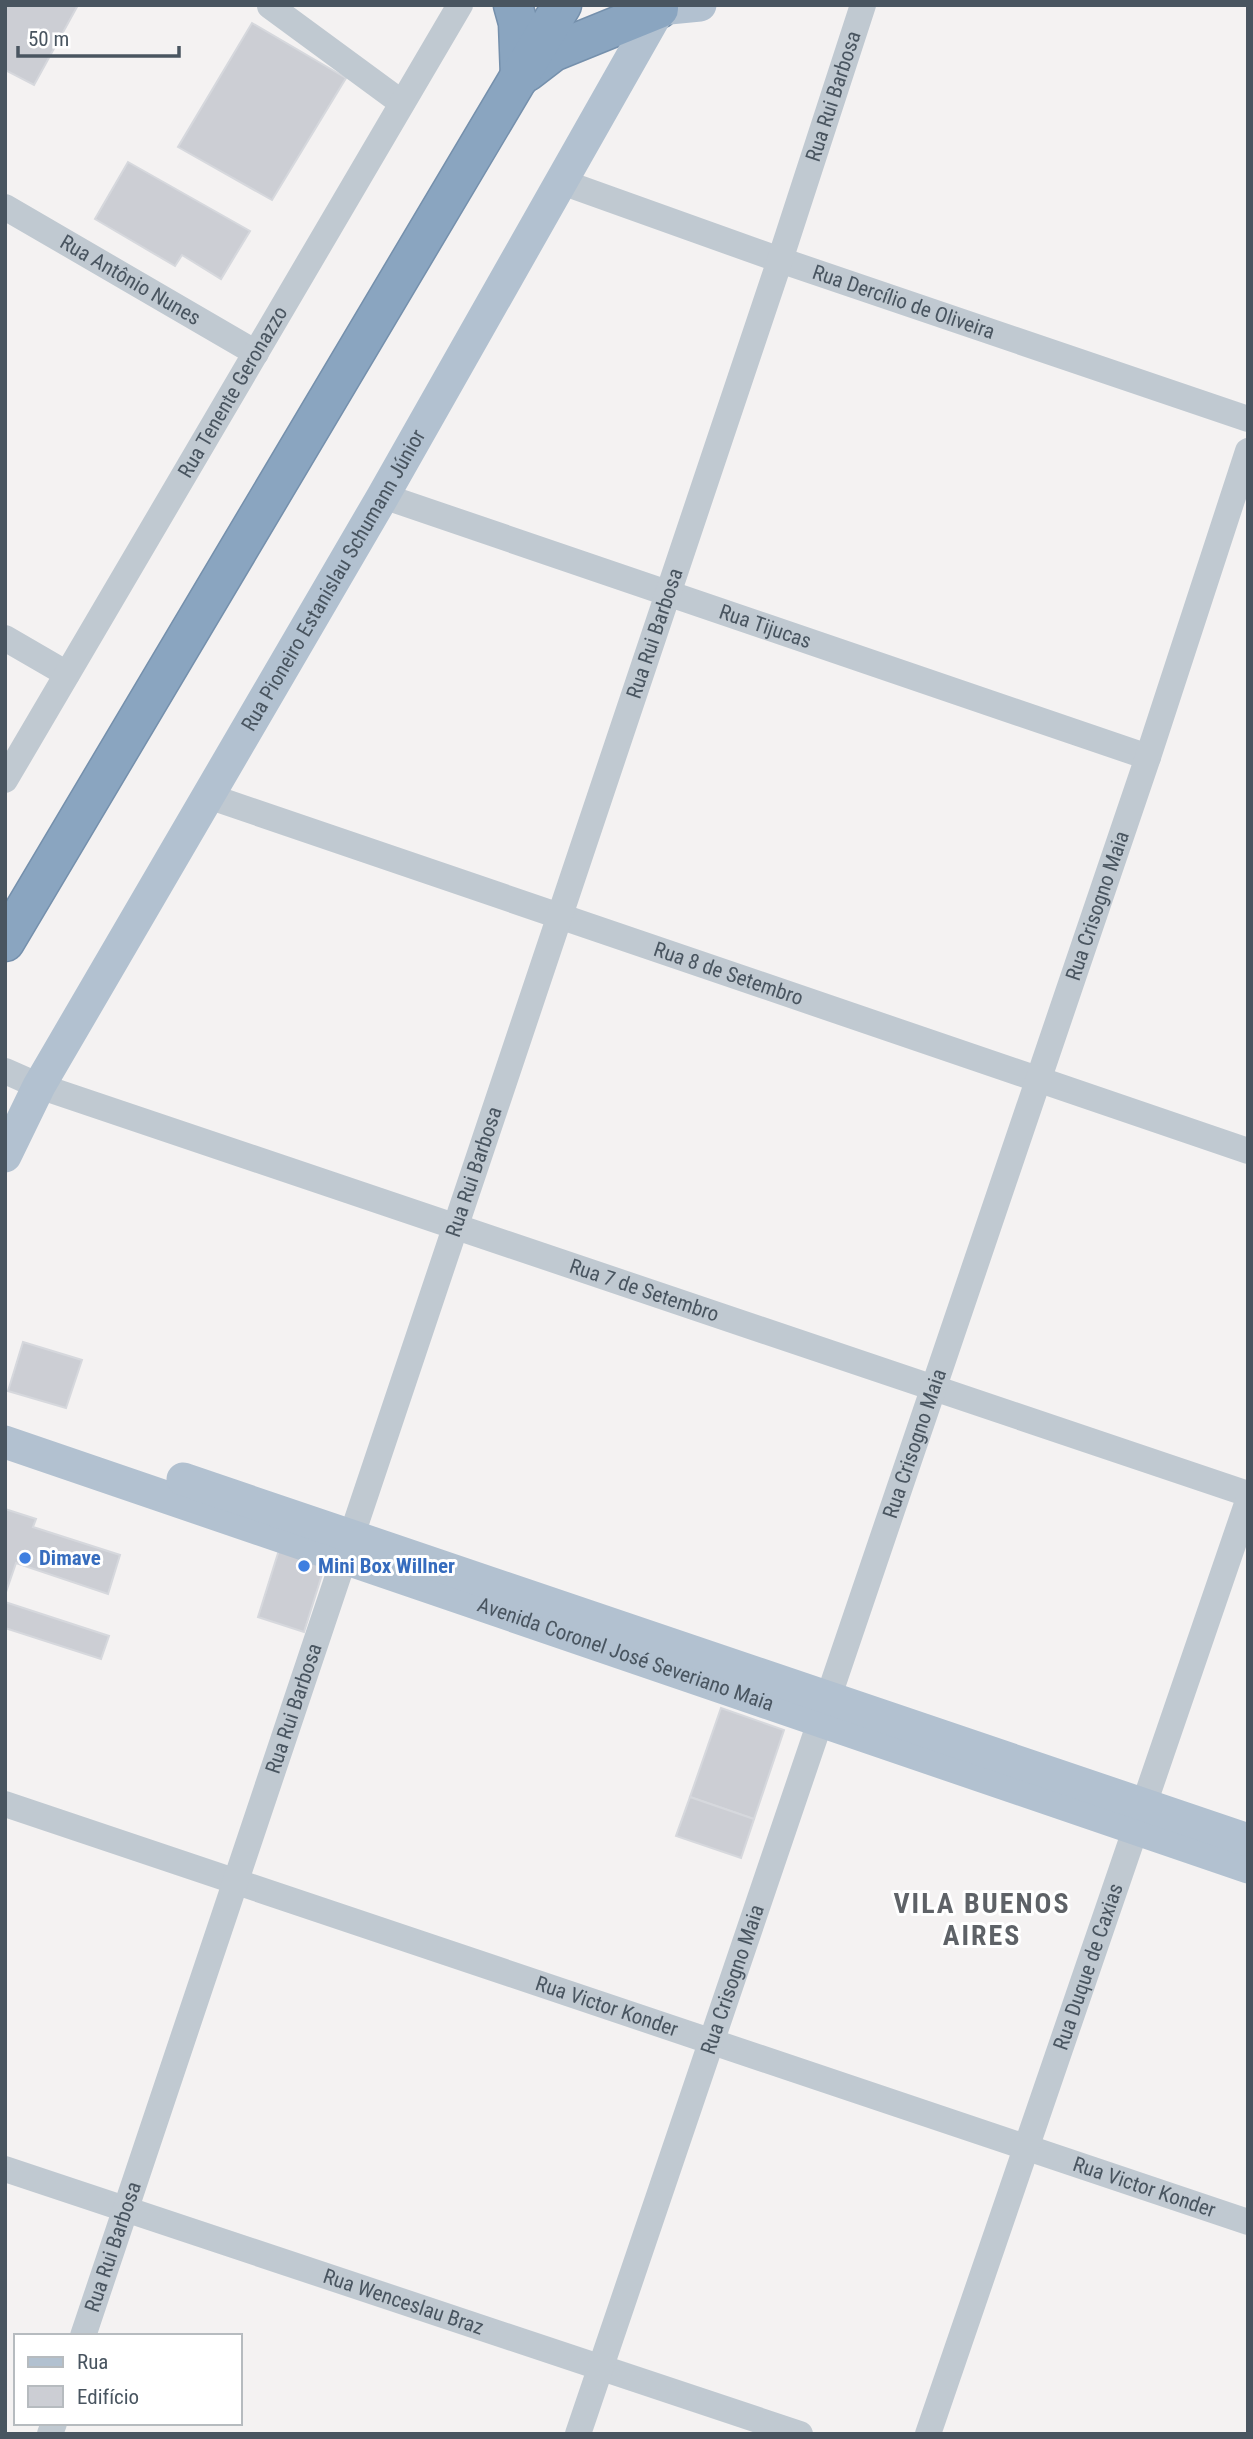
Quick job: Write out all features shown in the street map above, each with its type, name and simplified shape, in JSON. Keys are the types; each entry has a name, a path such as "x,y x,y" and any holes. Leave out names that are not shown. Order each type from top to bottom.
{"highway":[{"path":"513,5 518,23 520,78"},
{"path":"5,942 562,5"},
{"path":"520,78 553,52 660,7"}],"main road":[{"path":"660,7 700,5"},
{"name":"Rua Pioneiro Estanislau Schumann Júnior","path":"5,1156 39,1086 383,496 660,7"},
{"name":"Avenida Coronel José Severiano Maia","path":"5,1418 347,1547"},
{"name":"Avenida Coronel José Severiano Maia","path":"5,1442 347,1547 824,1709 1139,1817 1248,1867"},
{"name":"Avenida Coronel José Severiano Maia","path":"1139,1817 1248,1840"}],"street":[{"name":"Rua Tenente Geronazzo","path":"5,780 460,5"},
{"name":"Rua Rui Barbosa","path":"84,2334 780,260 863,5"},
{"path":"270,6 402,103"},
{"name":"Rua Dercílio de Oliveira","path":"562,182 780,260 1248,419"},
{"name":"Rua Antônio Nunes","path":"5,207 256,353"},
{"name":"Rua Crisogno Maia","path":"578,2434 1148,757 1248,451"},
{"name":"Rua Tijucas","path":"383,496 1148,757"},
{"path":"5,638 67,674"},
{"name":"Rua 8 de Setembro","path":"208,796 1248,1151"},
{"name":"Rua 7 de Setembro","path":"5,1071 39,1086 1248,1494"},
{"name":"Rua Duque de Caxias","path":"928,2434 1248,1501"},
{"name":"Rua Victor Konder","path":"5,1804 1248,2222"},
{"name":"Rua Wenceslau Braz","path":"5,2169 800,2434"}],"building":[{"path":"5,5 78,5 34,85 5,70"},
{"path":"252,23 346,78 272,200 178,147"},
{"path":"128,162 250,231 221,279 182,255 175,266 95,219"},
{"path":"23,1342 82,1360 66,1408 8,1391"},
{"path":"5,1509 36,1519 33,1527 120,1555 108,1594 16,1563 5,1595"},
{"path":"279,1550 325,1565 304,1632 258,1617"},
{"path":"5,1602 109,1636 101,1659 5,1628"},
{"path":"721,1708 784,1730 754,1819 690,1797"},
{"path":"690,1797 754,1819 741,1858 676,1836"}],"place":[{"name":"Dimave","path":"25,1558"},
{"name":"Mini Box Willner","path":"304,1566"}],"district":[{"name":"VILA BUENOS AIRES","path":"982,1919"}]}
